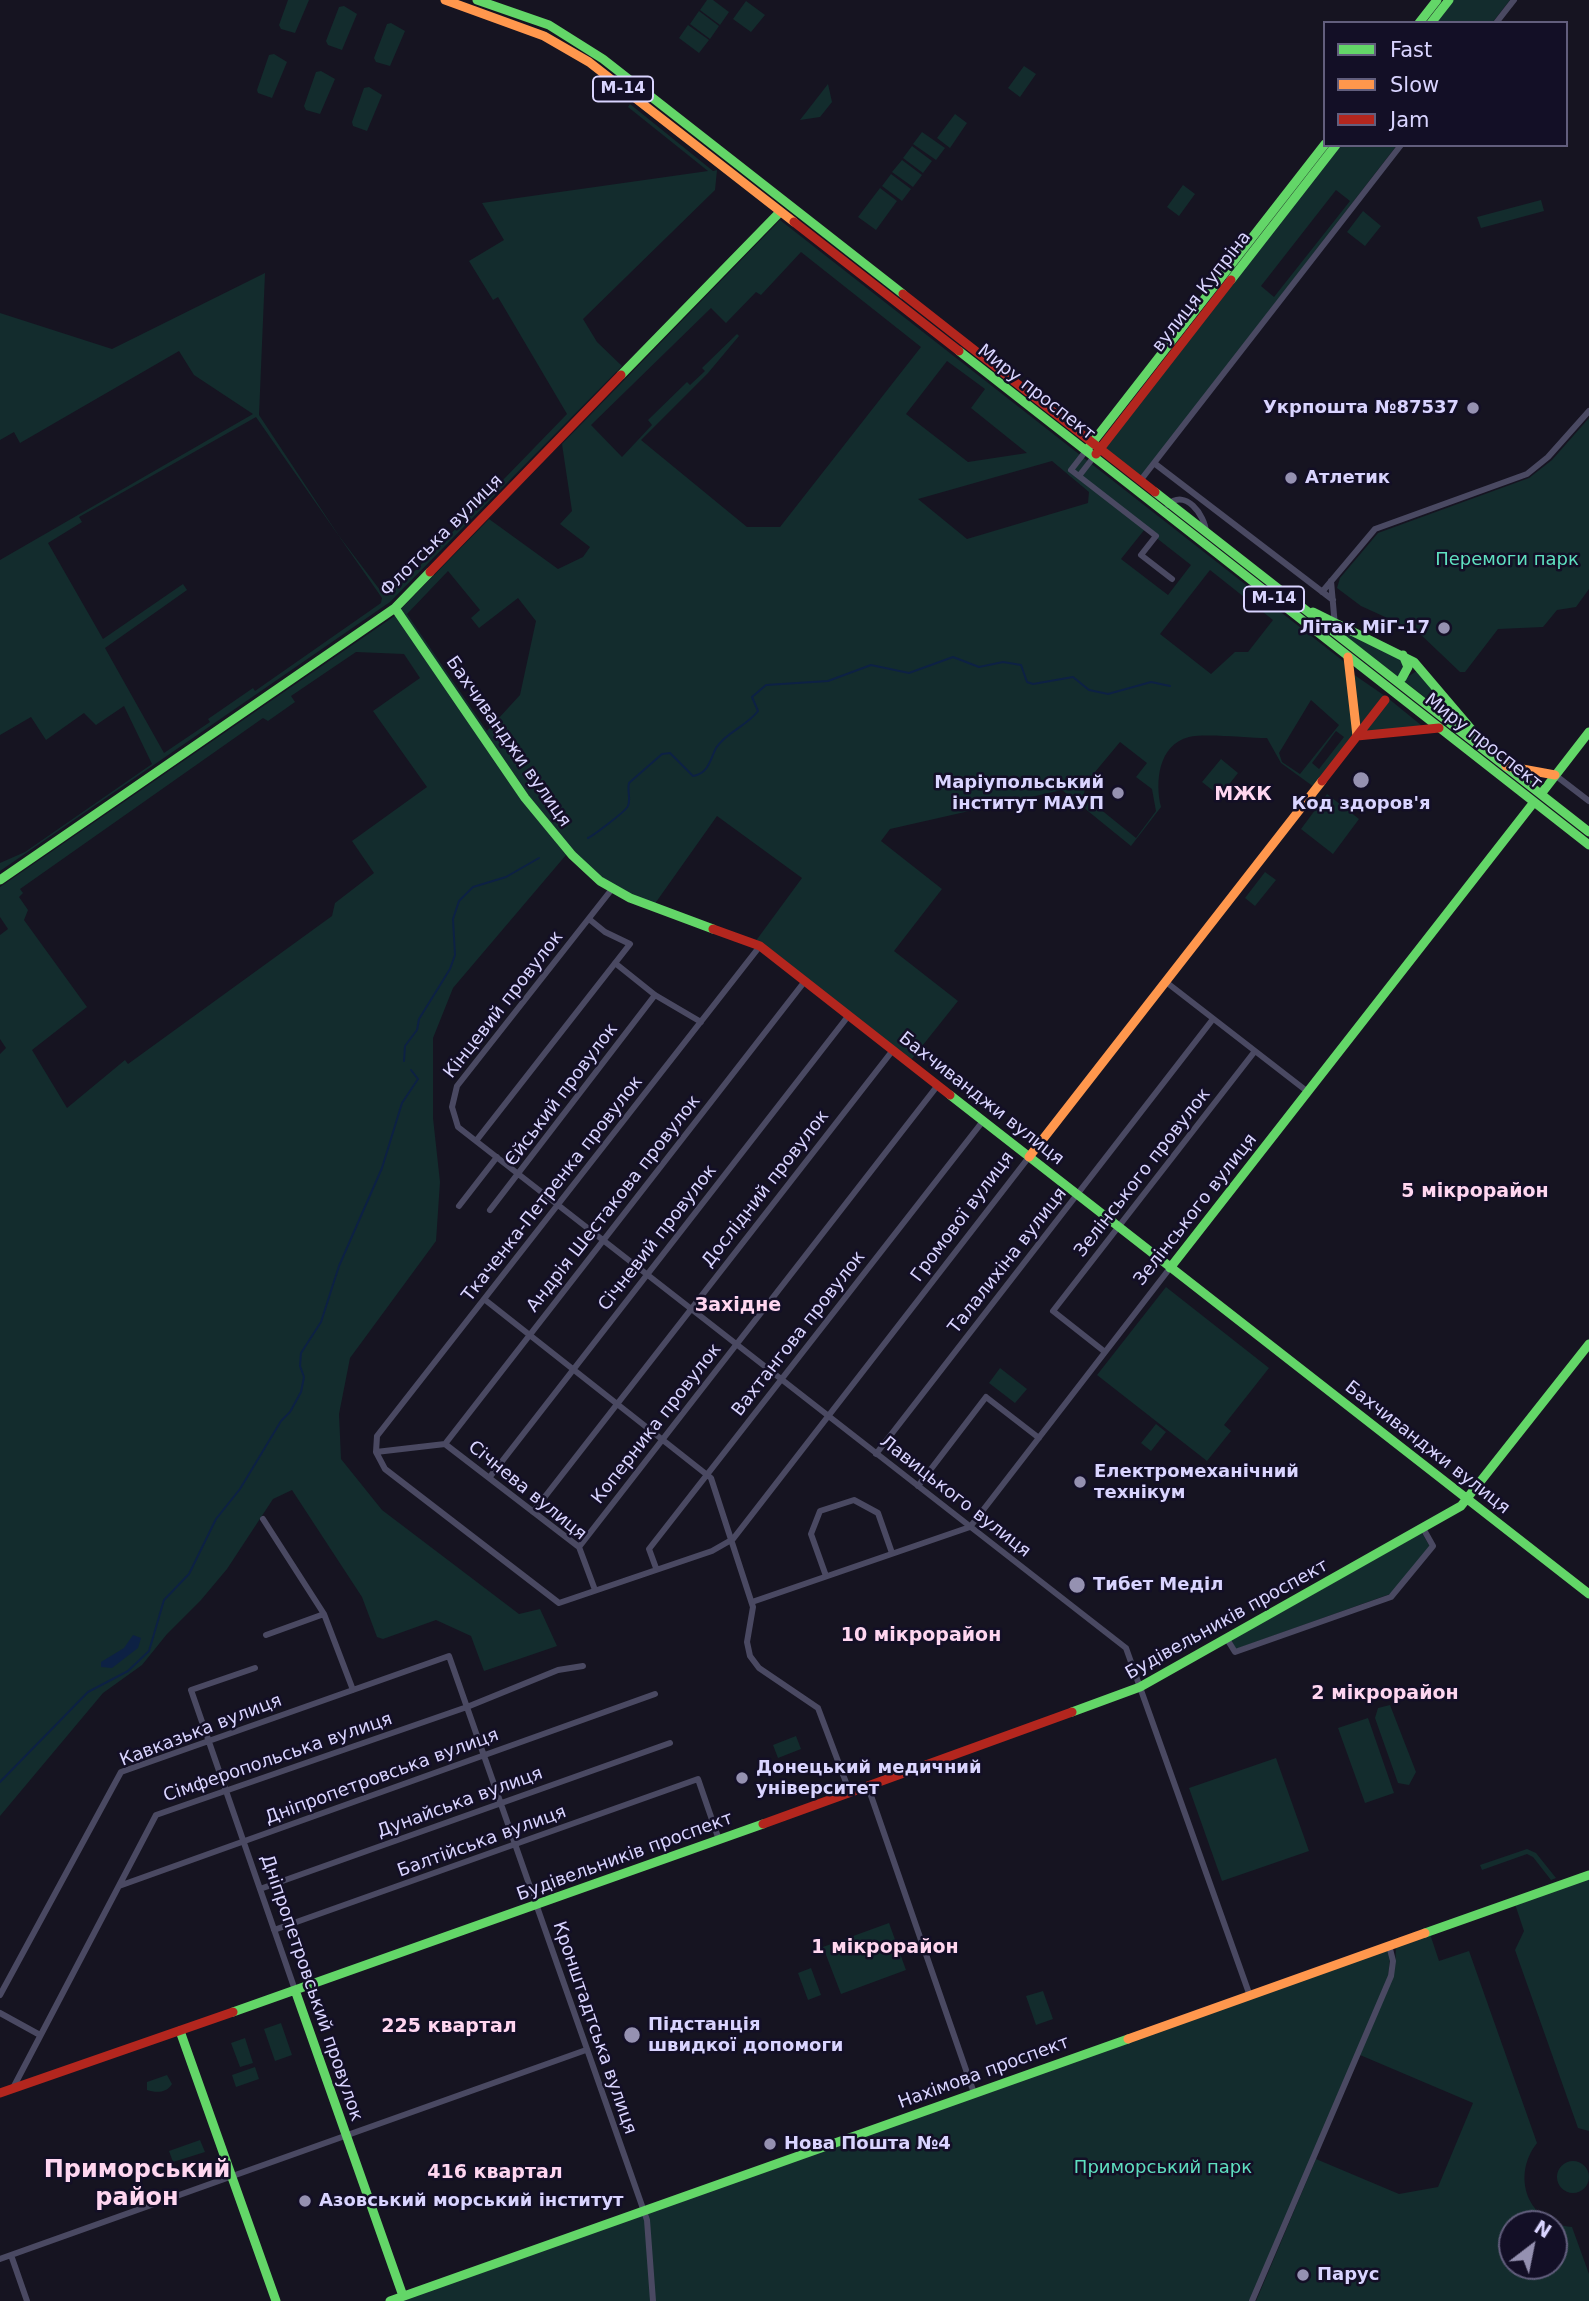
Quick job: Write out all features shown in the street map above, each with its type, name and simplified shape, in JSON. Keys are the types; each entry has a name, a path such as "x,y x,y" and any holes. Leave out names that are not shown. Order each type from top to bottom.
{"main road":[{"name":"Миру проспект","path":"445,0 534,32 569,48 987,368"},
{"name":"Миру проспект","path":"477,0 567,34 603,59 1146,493 1166,515 1439,728 1589,832"},
{"path":"1421,21 1437,0"},
{"path":"1433,21 1449,0"},
{"path":"676,131 683,122"},
{"name":"вулиця Купріна","path":"1092,451 1323,147"},
{"name":"вулиця Купріна","path":"1092,451 1334,147"},
{"name":"Флотська вулиця","path":"0,880 395,608 788,205"},
{"name":"Миру проспект","path":"1146,493 1169,504 1506,766 1589,845"},
{"path":"1299,605 1402,654 1426,673 1497,760"},
{"name":"Бахчиванджи вулиця","path":"395,608 548,828 572,855 612,890 760,946 1589,1594"},
{"path":"1402,654 1408,664 1405,675 1415,669 1426,673"},
{"path":"1348,657 1357,736 1439,728"},
{"name":"Громової вулиця","path":"1029,1157 1385,700"},
{"name":"Зелінського вулиця","path":"1170,1268 1589,732"},
{"path":"1506,766 1555,775"},
{"name":"Будівельників проспект","path":"0,2093 536,1906 1140,1687 1424,1530 1468,1500 1589,1344"},
{"name":"Нахімова проспект","path":"390,2301 1589,1875"},
{"name":"Дніпропетровський провулок","path":"295,1990 403,2296"},
{"path":"180,2031 276,2301"}],"street":[{"path":"1498,21 1514,0"},
{"path":"1137,486 1399,147"},
{"path":"1322,592 1375,529 1527,474 1548,457 1589,411"},
{"path":"1092,451 1071,470 1156,536 1141,555 1172,579"},
{"path":"1079,476 1092,451"},
{"path":"1154,463 1333,600"},
{"path":"1166,515 1169,504"},
{"path":"1331,581 1336,634"},
{"path":"1555,775 1589,801"},
{"name":"Кінцевий провулок","path":"476,1141 458,1127 454,1117 452,1107 457,1086 612,890"},
{"path":"476,1141 629,944 589,919"},
{"name":"Ткаченка-Петренка провулок","path":"376,1452 377,1436 760,946"},
{"path":"615,963 655,995 701,1022"},
{"name":"Андрія Шестакова провулок","path":"445,1444 805,981"},
{"path":"1166,982 1308,1092"},
{"name":"Єйський провулок","path":"490,1210 655,995"},
{"name":"Січневий провулок","path":"489,1478 849,1015"},
{"name":"Талалихіна вулиця","path":"876,1454 1213,1018"},
{"name":"Дослідний провулок","path":"533,1512 893,1049"},
{"name":"Зелінського провулок","path":"1105,1352 1053,1311 1255,1051"},
{"name":"Коперника провулок","path":"579,1547 938,1085"},
{"name":"Вахтангова провулок","path":"656,1567 649,1549 983,1121"},
{"name":"Лавицького вулиця","path":"476,1141 1126,1648 1250,1996"},
{"path":"459,1206 497,1157"},
{"name":"Громової вулиця","path":"376,1452 385,1469 559,1604 656,1567 712,1551 733,1539 1029,1157"},
{"name":"Зелінського вулиця","path":"970,1527 1170,1268"},
{"path":"484,1299 707,1474 713,1482 751,1602 753,1612 747,1642 750,1656 759,1668 818,1708 850,1793"},
{"path":"918,1486 986,1397 1039,1438"},
{"name":"Січнева вулиця","path":"376,1452 445,1444 579,1547 595,1590"},
{"path":"826,1576 811,1534 820,1511 831,1507 854,1500 878,1513 892,1553"},
{"path":"263,1519 324,1614 353,1690"},
{"path":"751,1602 970,1527"},
{"path":"1227,1639 1235,1652 1391,1597 1433,1546 1424,1530"},
{"path":"266,1634 324,1614"},
{"name":"Кавказька вулиця","path":"0,1995 121,1772 449,1656"},
{"name":"Кронштадтська вулиця","path":"449,1656 643,2211 653,2301"},
{"name":"Сімферопольська вулиця","path":"12,2090 156,1815 467,1707 558,1670 583,1666"},
{"name":"Дніпропетровський провулок","path":"256,1668 191,1690 295,1990"},
{"name":"Дніпропетровська вулиця","path":"119,1886 655,1694"},
{"name":"Дунайська вулиця","path":"260,1889 670,1743"},
{"name":"Балтійська вулиця","path":"274,1930 698,1779 719,1840"},
{"path":"868,1787 974,2093"},
{"path":"1252,2301 1392,1971 1394,1961 1389,1945"},
{"path":"0,2013 40,2035"},
{"path":"0,2259 586,2050"},
{"path":"10,2255 27,2301"}],"green space":[{"path":"288,0 309,0 295,33 281,29 279,25"},
{"path":"707,0 713,0 729,12 720,25 700,10"},
{"path":"1453,0 1510,0 1494,21 1437,21"},
{"path":"746,1 765,15 751,32 733,19"},
{"path":"344,6 357,14 342,50 328,45 326,41 339,7"},
{"path":"699,11 719,26 710,39 690,24"},
{"path":"391,23 405,31 390,66 376,62 374,58 387,24"},
{"path":"688,25 709,40 699,53 679,38"},
{"path":"274,54 287,62 272,98 258,93 257,90 269,55"},
{"path":"1024,66 1036,74 1020,97 1008,88"},
{"path":"321,71 335,79 320,114 306,110 304,106 316,72"},
{"path":"828,84 832,102 820,117 800,120"},
{"path":"369,87 382,95 367,131 353,126 352,122 364,88"},
{"path":"630,104 713,171 717,170 715,190 583,319 597,342 622,366 390,602 0,871 0,863 25,852 152,764 124,706 96,725 84,713 46,740 31,717 0,735 0,560 253,414 194,375 179,351 20,443 14,432 0,440 0,313 112,349 265,273 259,415 339,536 383,594 409,577 567,414 498,297 493,300 469,261 504,240 482,203 708,171 628,107","holes":["256,417 382,598 381,603 255,691 253,688 208,719 210,722 164,753 105,648 187,590 183,584 103,639 48,543 82,522 79,517"]},
{"path":"955,114 967,123 950,148 937,138"},
{"path":"922,132 945,148 936,160 913,144"},
{"path":"912,146 932,161 923,173 903,158"},
{"path":"1338,147 1395,147 1141,477 1105,448","holes":["1336,190 1350,201 1274,297 1261,286"]},
{"path":"902,160 922,175 913,187 892,172"},
{"path":"891,174 911,189 902,201 882,186"},
{"path":"1183,185 1195,194 1179,216 1167,207"},
{"path":"880,188 897,201 876,230 858,217"},
{"path":"1541,200 1544,211 1481,228 1477,217"},
{"path":"1363,211 1381,226 1365,246 1347,232"},
{"path":"780,220 1347,664 1355,735 1314,787 1281,763 1267,738 1205,735 1179,741 1165,756 1161,766 1158,787 1161,807 1131,846 1062,790 890,829 881,841 942,889 894,951 958,1001 911,1060 755,942 802,878 717,816 654,905 614,887 574,853 550,826 400,610 489,519 558,569 583,557 590,547 560,524 572,511 562,444","holes":["801,252 921,347 780,527 747,527 641,440 708,373 739,336 737,334 702,368 705,371 690,385 687,382 648,420 652,425 622,457 591,425 711,308 726,323 756,292 761,295","947,361 985,389 971,408 1027,453 968,462 906,414","1052,461 1089,492 1088,503 967,539 918,499","1145,529 1191,565 1168,595 1121,559","1210,570 1273,620 1248,652 1235,652 1211,674 1160,634","448,571 480,610 471,618 479,628 518,598 536,621 520,695 487,731 407,614","1311,700 1339,725 1300,774 1282,762 1279,753","1336,731 1344,737 1319,769 1312,763","1120,742 1147,763 1136,777 1152,789 1156,811 1136,838 1084,796 1085,784"]},
{"name":"Перемоги парк","path":"1589,418 1589,589 1576,607 1557,610 1543,627 1498,629 1465,672 1460,672 1418,632 1361,606 1337,588 1340,578 1378,533 1529,478 1552,460"},
{"path":"396,615 523,800 566,855 453,988 433,1038 433,1118 440,1182 436,1241 350,1358 339,1414 341,1459 382,1510 519,1614 540,1609 557,1646 484,1671 471,1636 436,1620 383,1639 377,1637 362,1597 292,1490 273,1499 227,1569 201,1600 167,1634 142,1665 103,1693 0,1816 0,1054 6,1048 0,1039 0,935 8,929 0,917 0,887","holes":["356,652 404,654 420,678 373,711 427,787 352,841 374,873 335,903 332,916 128,1064 125,1060 67,1108 32,1050 87,1007 24,920 28,910 19,897 23,893 20,889 263,718 268,721 295,702 291,696"]},
{"path":"1337,626 1400,655 1405,664 1400,678 1338,630"},
{"path":"1415,672 1420,672 1478,739 1403,680"},
{"path":"1353,674 1385,696 1359,729"},
{"path":"1389,699 1421,725 1421,728 1362,733"},
{"path":"1221,759 1238,773 1220,796 1202,782"},
{"path":"1327,794 1359,819 1333,854 1301,829"},
{"path":"1265,872 1276,880 1255,906 1245,898"},
{"path":"1166,1287 1269,1368 1224,1425 1231,1431 1207,1461 1097,1375"},
{"path":"1000,1368 1027,1389 1015,1403 989,1383"},
{"path":"1156,1424 1166,1432 1151,1451 1141,1443"},
{"path":"1422,1533 1430,1547 1393,1593 1236,1649 1231,1640"},
{"path":"1390,1705 1416,1772 1409,1785 1398,1783 1375,1718 1378,1708"},
{"path":"1368,1718 1394,1793 1365,1803 1338,1728"},
{"path":"796,1736 801,1749 778,1758 773,1745"},
{"path":"1276,1758 1309,1851 1222,1881 1189,1788"},
{"path":"1527,1849 1536,1853 1556,1878 1551,1880 1533,1857 1527,1854 1482,1870 1480,1865"},
{"path":"1589,1878 1589,2131 1578,2128 1515,1950 1524,1931 1515,1904"},
{"path":"889,1923 906,1970 841,1994 823,1947"},
{"path":"1430,1934 1439,1961 1469,1951 1537,2143 1525,2169 1525,2183 1528,2196 1537,2210 1498,2210 1498,2280 1568,2280 1568,2226 1572,2227 1589,2274 1589,2301 1256,2301 1316,2159 1399,2194 1438,2187 1473,2103 1360,2055 1395,1968 1396,1946"},
{"name":"Приморський парк","path":"1391,1948 1388,1978 1251,2301 389,2301"},
{"path":"811,1968 821,1995 808,2000 798,1973"},
{"path":"1043,1991 1053,2019 1036,2025 1026,1996"},
{"path":"281,2023 292,2055 275,2061 264,2029"},
{"path":"245,2038 253,2063 240,2067 231,2043"},
{"path":"255,2067 259,2079 236,2087 232,2075"},
{"path":"167,2075 172,2084 167,2089 158,2092 147,2090 147,2082"},
{"path":"200,2140 205,2152 173,2162 169,2151"},
{"path":"1573,2161 1584,2166 1589,2177 1584,2188 1573,2193 1562,2188 1557,2177 1562,2166"}],"water":[{"path":"133,1635 141,1638 138,1648 112,1668 101,1667 101,1662 124,1648"}],"waterway":[{"path":"588,838 626,809 629,803 629,783 662,754 670,753 693,776 703,772 720,742 758,711 752,697 766,685 828,681 871,665 909,673 953,657 979,667 1003,662 1021,665 1027,682 1033,684 1073,677 1089,690 1108,694 1151,682 1170,686"},
{"path":"404,1061 405,1046 417,1030 419,1019 450,969 455,955 453,919 459,901 473,887 506,877 539,858"},
{"path":"0,1782 88,1692 128,1671 149,1651 164,1600 189,1574 216,1519 240,1489 281,1421 290,1412 301,1392 304,1377 300,1366 301,1353 321,1322 339,1266 382,1168 402,1103 418,1079 411,1070"}],"traffic: fast":[{"path":"477,0 549,25 603,59 903,294"},
{"path":"1421,21 1437,0"},
{"path":"1433,21 1449,0"},
{"path":"1089,447 1323,147"},
{"path":"1231,280 1334,147"},
{"path":"621,375 780,212"},
{"path":"959,351 1589,845"},
{"path":"1155,492 1589,832"},
{"path":"0,880 395,608 430,572"},
{"path":"395,608 525,798 572,855 600,881 630,898 713,929"},
{"path":"1313,612 1414,662 1488,749"},
{"path":"1402,678 1408,667 1403,655"},
{"path":"1541,794 1589,732"},
{"path":"1170,1268 1534,802"},
{"path":"950,1095 1589,1594"},
{"path":"1072,1712 1140,1687 1461,1506 1589,1344"},
{"path":"233,2012 763,1824"},
{"path":"1425,1933 1589,1875"},
{"path":"295,1990 403,2296"},
{"path":"180,2031 276,2301"},
{"path":"390,2301 1128,2039"}],"traffic: slow":[{"path":"445,0 544,36 589,62 794,222"},
{"path":"1348,657 1357,736"},
{"path":"1506,766 1555,775"},
{"path":"1029,1157 1322,781"},
{"path":"1128,2039 1425,1933"}],"traffic: jam":[{"path":"794,222 959,351"},
{"path":"1096,454 1231,280"},
{"path":"903,294 1155,492"},
{"path":"430,572 621,375"},
{"path":"1322,781 1385,700"},
{"path":"1357,736 1439,728"},
{"path":"713,929 760,946 950,1095"},
{"path":"763,1824 1072,1712"},
{"path":"0,2093 233,2012"}],"place":[{"name":"Укрпошта №87537","path":"1473,408"},
{"name":"Атлетик","path":"1291,478"},
{"name":"Літак МіГ-17","path":"1444,628"},
{"name":"Код здоров'я","path":"1361,780"},
{"name":"Маріупольський інститут МАУП","path":"1118,793"},
{"name":"Електромеханічний технікум","path":"1080,1482"},
{"name":"Тибет Меділ","path":"1077,1585"},
{"name":"Донецький медичний університет","path":"742,1778"},
{"name":"Підстанція швидкої допомоги","path":"632,2035"},
{"name":"Нова Пошта №4","path":"770,2144"},
{"name":"Азовський морський інститут","path":"305,2201"},
{"name":"Парус","path":"1303,2275"}],"district":[{"name":"МЖК","path":"1243,795"},
{"name":"5 мікрорайон","path":"1475,1192"},
{"name":"Західне","path":"738,1306"},
{"name":"10 мікрорайон","path":"921,1636"},
{"name":"2 мікрорайон","path":"1385,1694"},
{"name":"1 мікрорайон","path":"885,1948"},
{"name":"225 квартал","path":"449,2027"},
{"name":"416 квартал","path":"495,2173"},
{"name":"Приморський район","path":"137,2185"}]}
